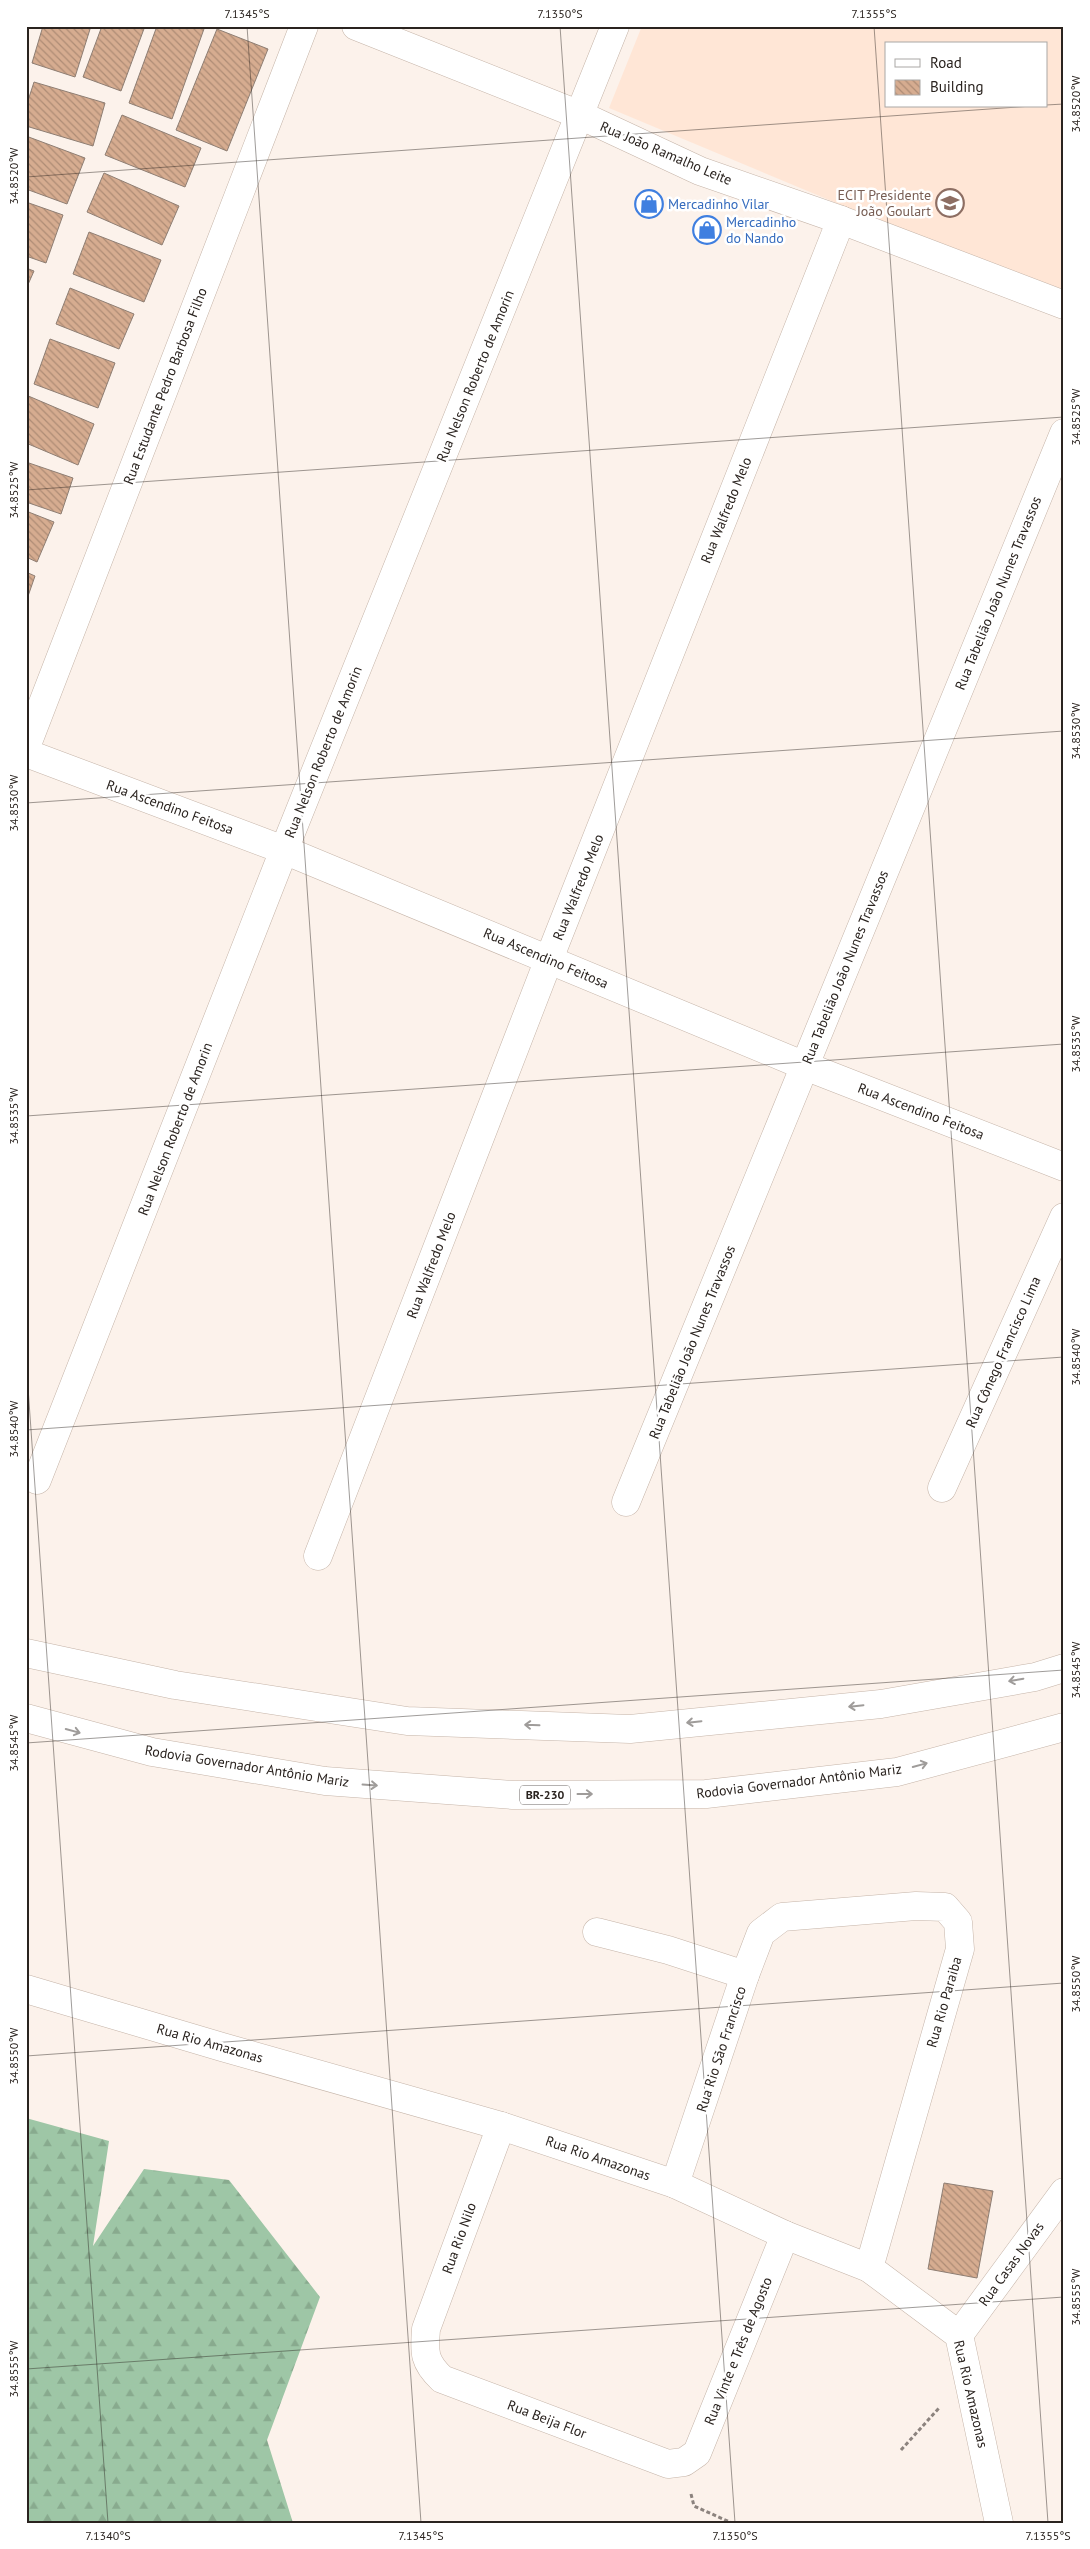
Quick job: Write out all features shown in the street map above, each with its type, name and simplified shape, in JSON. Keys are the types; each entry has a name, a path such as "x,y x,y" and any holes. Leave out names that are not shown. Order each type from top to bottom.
{"main road":[{"name":"Rua Estudante Pedro Barbosa Filho","path":"26,746 304,26"},
{"name":"Rua João Ramalho Leite","path":"356,26 580,115 700,171 841,220 1064,305"},
{"name":"Rua Nelson Roberto de Amorin","path":"37,1480 284,850 615,26"},
{"name":"Rua Walfredo Melo","path":"318,1556 549,960 841,220"},
{"name":"Rua Tabelião João Nunes Travassos","path":"626,1502 1064,433"},
{"name":"Rua Ascendino Feitosa","path":"26,753 284,850 805,1066 1064,1167"},
{"name":"Rua Cônego Francisco Lima","path":"942,1488 1064,1217"},
{"path":"26,1653 174,1686 406,1721 630,1729 881,1704 1035,1677 1064,1668"},
{"name":"Rodovia Governador Antônio Mariz","path":"26,1718 152,1752 326,1781 513,1795 706,1794 897,1772 1064,1727"},
{"name":"Rua Rio Paraiba","path":"746,1975 761,1933 782,1917 916,1906 945,1907 958,1922 960,1949 869,2268"},
{"name":"Rua Rio São Francisco","path":"597,1932 668,1950 746,1975 675,2184"},
{"name":"Rua Rio Amazonas","path":"26,1989 501,2126 675,2184 785,2235 869,2268 959,2335 999,2523"},
{"name":"Rua Rio Nilo","path":"424,2352 426,2329 501,2126"},
{"name":"Rua Casas Novas","path":"959,2335 1064,2192"},
{"name":"Rua Vinte e Três de Agosto","path":"684,2462 697,2453 785,2235"},
{"name":"Rua Beija Flor","path":"424,2352 430,2368 442,2379 668,2464 684,2462"}],"path":[{"path":"901,2450 968,2376"},
{"path":"684,2462 694,2506 732,2523"}],"shaded area":[{"name":"ECIT Presidente João Goulart","path":"642,26 1064,26 1064,298 609,108"}],"green space":[{"path":"26,2118 109,2141 93,2246 144,2169 229,2180 320,2297 267,2440 293,2523 26,2523"}],"building":[{"path":"43,26 91,26 75,77 32,63"},
{"path":"102,26 145,26 121,91 83,77"},
{"path":"157,26 205,26 172,119 129,103"},
{"path":"217,29 268,49 227,151 176,130"},
{"path":"34,82 105,103 93,146 26,126 26,107"},
{"path":"122,115 201,148 185,187 105,155"},
{"path":"26,136 85,158 67,204 26,189"},
{"path":"104,173 179,206 162,245 87,212"},
{"path":"26,202 63,215 46,263 26,256"},
{"path":"89,232 161,260 144,302 73,274"},
{"path":"26,268 34,271 26,289"},
{"path":"70,288 134,314 119,349 56,324"},
{"path":"50,339 115,363 98,408 34,384"},
{"path":"26,395 94,424 78,465 26,443"},
{"path":"26,462 73,478 61,514 26,502"},
{"path":"26,511 54,522 37,562 26,557"},
{"path":"26,572 35,576 26,602"},
{"path":"944,2183 993,2191 977,2278 928,2269"}],"place":[{"name":"ECIT Presidente João Goulart","path":"950,203"},
{"name":"Mercadinho Vilar","path":"649,204"},
{"name":"Mercadinho do Nando","path":"707,230"}]}
